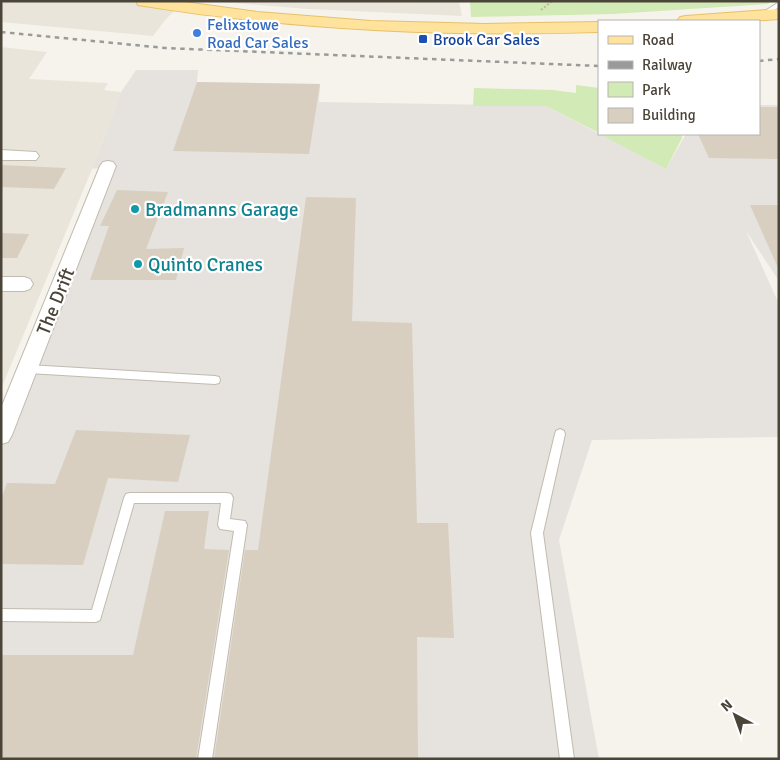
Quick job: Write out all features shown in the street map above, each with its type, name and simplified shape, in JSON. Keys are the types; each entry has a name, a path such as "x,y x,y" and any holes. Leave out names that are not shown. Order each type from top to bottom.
{"main road":[{"path":"144,1 259,18 344,25 473,30 598,27"},
{"path":"701,20 779,14"}],"street":[{"path":"1,155 31,156"},
{"name":"The Drift","path":"1,435 108,166"},
{"path":"1,284 24,284"}],"lane":[{"path":"761,16 779,4"},
{"path":"28,369 215,380"},
{"path":"560,434 537,533 567,759"},
{"path":"1,615 96,616 130,498 227,498 224,524 241,525 205,759"}],"shaded area":[{"path":"1,1 185,1 165,20 153,36 1,22"},
{"path":"212,1 459,1 462,16 307,9"},
{"path":"1,47 47,52 29,79 108,83 104,90 121,92 92,169 1,389"},
{"path":"136,70 198,70 197,82 320,84 319,102 546,106 598,135 666,169 685,135 760,135 760,105 779,105 779,281 746,231 779,304 779,437 592,440 559,540 599,759 1,759 1,435 108,166 92,169 121,92"}],"green space":[{"path":"470,1 772,1 768,4 613,14 471,17"},
{"path":"576,85 598,88 598,132 546,106 473,106 474,88 553,90 576,93"},
{"path":"601,135 682,135 666,169"}],"building":[{"path":"197,82 320,84 309,154 173,151"},
{"path":"760,107 779,107 779,159 709,158 698,135 760,135"},
{"path":"1,165 66,168 54,189 1,187"},
{"path":"117,190 168,192 146,249 184,248 176,280 90,280 109,226 100,226"},
{"path":"306,197 356,198 352,321 412,323 417,523 448,523 454,638 417,637 418,759 214,759 245,550 258,550"},
{"path":"750,205 779,205 779,270"},
{"path":"1,233 29,234 17,258 1,258"},
{"path":"76,430 190,435 178,482 108,478 83,565 1,564 1,499 7,483 55,484"},
{"path":"165,511 209,511 204,549 229,550 196,759 1,759 1,655 133,655"}],"railway":[{"path":"1,32 165,48 598,66"},
{"path":"760,61 779,59"}],"place":[{"name":"Felixstowe Road Car Sales","path":"197,33"},
{"name":"Brook Car Sales","path":"423,39"},
{"name":"Bradmanns Garage","path":"135,209"},
{"name":"Quinto Cranes","path":"138,264"}]}
